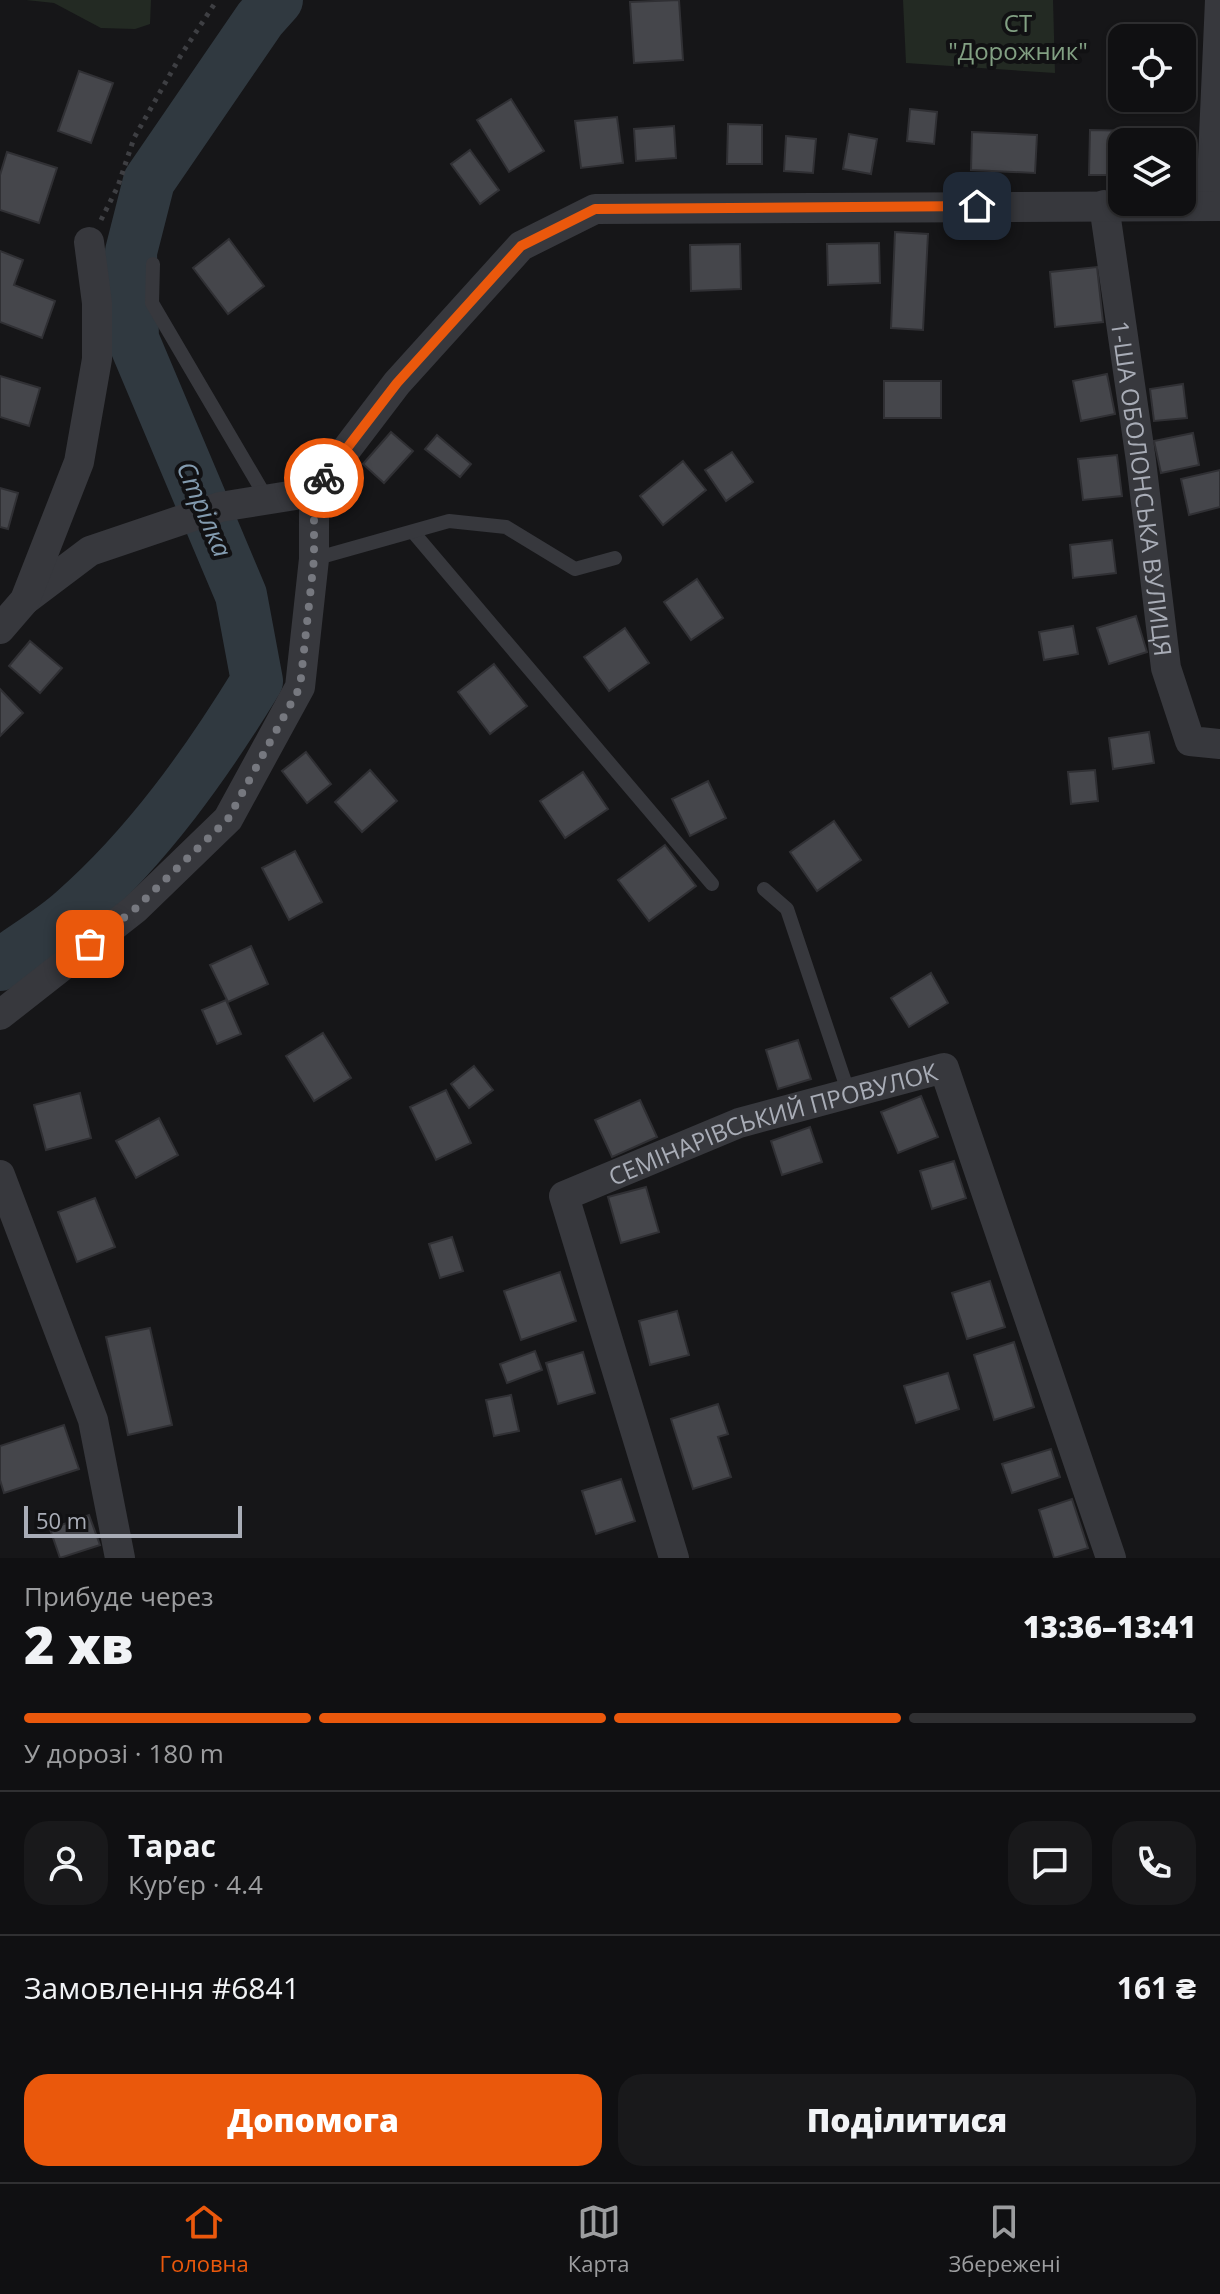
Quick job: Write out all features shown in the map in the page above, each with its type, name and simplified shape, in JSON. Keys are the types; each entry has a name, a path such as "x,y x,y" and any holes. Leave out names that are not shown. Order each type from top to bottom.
{"street":[{"path":"0,1015 135,909 228,819 300,687 314,559 314,492 397,383 521,246 595,209 1215,206 1220,0"},
{"name":"1-ША ОБОЛОНСЬКА ВУЛИЦЯ","path":"1104,205 1141,461 1166,668 1190,741 1220,744"},
{"path":"25,600 79,462 97,359 97,303 89,242"},
{"path":"0,629 25,600 90,551 220,507 314,492"},
{"name":"СЕМІНАРІВСЬКИЙ ПРОВУЛОК","path":"674,1558 564,1196 739,1123 944,1068 1111,1558"},
{"path":"0,1175 93,1420 120,1558"}],"lane":[{"path":"153,264 152,303 267,499"},
{"path":"314,559 449,521 506,527 575,569 615,558"},
{"path":"413,532 712,884"},
{"path":"764,889 787,909 849,1094"}],"path":[{"path":"89,242 118,186 134,138 181,55 217,0"}],"green space":[{"path":"26,0 151,0 150,24 135,29 101,28 54,3"},
{"name":"СТ \"Дорожник\"","path":"903,0 1053,0 1055,73 906,63"}],"building":[{"path":"679,0 683,60 634,63 630,2"},
{"path":"79,71 113,83 91,143 58,131"},
{"path":"511,99 544,151 509,172 477,120"},
{"path":"910,109 937,112 934,144 907,141"},
{"path":"617,117 623,163 581,168 575,121"},
{"path":"728,124 762,125 762,164 727,164"},
{"path":"674,126 676,158 636,161 634,129"},
{"path":"1090,130 1108,130 1108,175 1089,175"},
{"path":"972,132 1037,135 1035,173 971,170"},
{"path":"849,134 877,139 871,174 843,169"},
{"path":"786,136 816,139 813,173 784,171"},
{"path":"470,150 499,190 480,204 451,164"},
{"path":"7,152 57,168 39,223 0,210 0,175"},
{"path":"895,232 928,234 923,330 891,328"},
{"path":"229,239 264,286 228,314 193,268"},
{"path":"879,243 880,283 828,285 827,244"},
{"path":"740,244 741,289 691,291 690,245"},
{"path":"0,251 23,260 14,285 55,301 42,338 0,322"},
{"path":"1097,267 1103,322 1055,327 1050,272"},
{"path":"1107,374 1115,414 1081,421 1073,381"},
{"path":"0,376 40,388 29,426 0,417"},
{"path":"884,381 941,381 941,418 884,418"},
{"path":"1183,384 1187,418 1154,421 1150,389"},
{"path":"391,432 413,451 384,483 363,464"},
{"path":"1193,433 1199,465 1161,473 1154,441"},
{"path":"437,435 471,464 460,477 425,449"},
{"path":"732,452 753,482 726,501 705,470"},
{"path":"1117,455 1122,496 1083,500 1078,459"},
{"path":"683,461 706,490 663,525 640,496"},
{"path":"1220,470 1220,507 1189,515 1181,479"},
{"path":"0,488 18,493 8,529 0,527"},
{"path":"1112,540 1116,573 1073,578 1070,545"},
{"path":"697,579 723,618 691,640 664,602"},
{"path":"1136,616 1147,652 1109,664 1097,628"},
{"path":"1073,626 1078,654 1044,660 1039,632"},
{"path":"625,628 649,663 609,691 584,657"},
{"path":"30,641 62,668 40,693 9,666"},
{"path":"494,664 527,706 490,734 458,692"},
{"path":"0,689 23,713 0,736"},
{"path":"1149,732 1154,763 1113,769 1109,738"},
{"path":"306,752 331,784 307,803 282,771"},
{"path":"370,770 397,801 362,832 335,802"},
{"path":"1095,770 1098,801 1071,804 1068,772"},
{"path":"583,772 608,809 565,838 540,801"},
{"path":"708,781 726,818 690,836 672,799"},
{"path":"834,821 861,860 817,891 790,852"},
{"path":"665,845 696,886 649,921 618,880"},
{"path":"295,851 322,902 289,920 262,868"},
{"path":"251,946 268,984 228,1002 210,965"},
{"path":"931,973 948,1003 909,1027 891,998"},
{"path":"226,1000 241,1034 217,1044 202,1010"},
{"path":"323,1033 351,1078 314,1101 286,1056"},
{"path":"798,1040 811,1079 778,1089 766,1050"},
{"path":"474,1066 493,1090 469,1108 451,1084"},
{"path":"446,1090 471,1143 436,1160 410,1107"},
{"path":"80,1093 91,1138 46,1150 34,1105"},
{"path":"921,1096 938,1137 898,1153 881,1112"},
{"path":"640,1100 657,1137 612,1157 595,1120"},
{"path":"159,1118 178,1155 136,1178 116,1141"},
{"path":"810,1127 822,1162 782,1175 771,1141"},
{"path":"954,1161 966,1198 932,1209 920,1171"},
{"path":"646,1187 659,1232 621,1243 608,1197"},
{"path":"95,1198 115,1247 77,1262 58,1212"},
{"path":"452,1237 463,1271 440,1278 429,1244"},
{"path":"560,1272 576,1321 521,1340 504,1291"},
{"path":"990,1281 1005,1327 967,1339 952,1293"},
{"path":"677,1311 689,1355 650,1365 639,1321"},
{"path":"150,1328 172,1425 128,1435 106,1337"},
{"path":"1014,1342 1034,1407 994,1420 974,1355"},
{"path":"535,1351 542,1370 507,1383 500,1364"},
{"path":"583,1352 595,1393 558,1404 546,1363"},
{"path":"948,1373 959,1409 916,1423 904,1386"},
{"path":"511,1395 519,1431 494,1436 486,1400"},
{"path":"718,1404 728,1434 718,1437 731,1477 693,1489 671,1419"},
{"path":"64,1425 79,1469 4,1493 0,1480 0,1446"},
{"path":"1051,1449 1060,1477 1012,1493 1002,1464"},
{"path":"621,1479 635,1521 596,1534 582,1491"},
{"path":"1072,1499 1088,1548 1054,1558 1039,1510"},
{"path":"89,1515 100,1545 60,1558 50,1529"}],"waterway":[{"name":"Стрілка","path":"0,965 65,918 127,859 196,773 257,681 241,595 133,339 131,252 149,181 260,19 277,0"}],"way so far":[{"path":"90,944 135,909 228,819 300,687 314,559 314,492 324,478"}],"route":[{"path":"324,478 397,383 521,246 595,209 977,206"}]}
